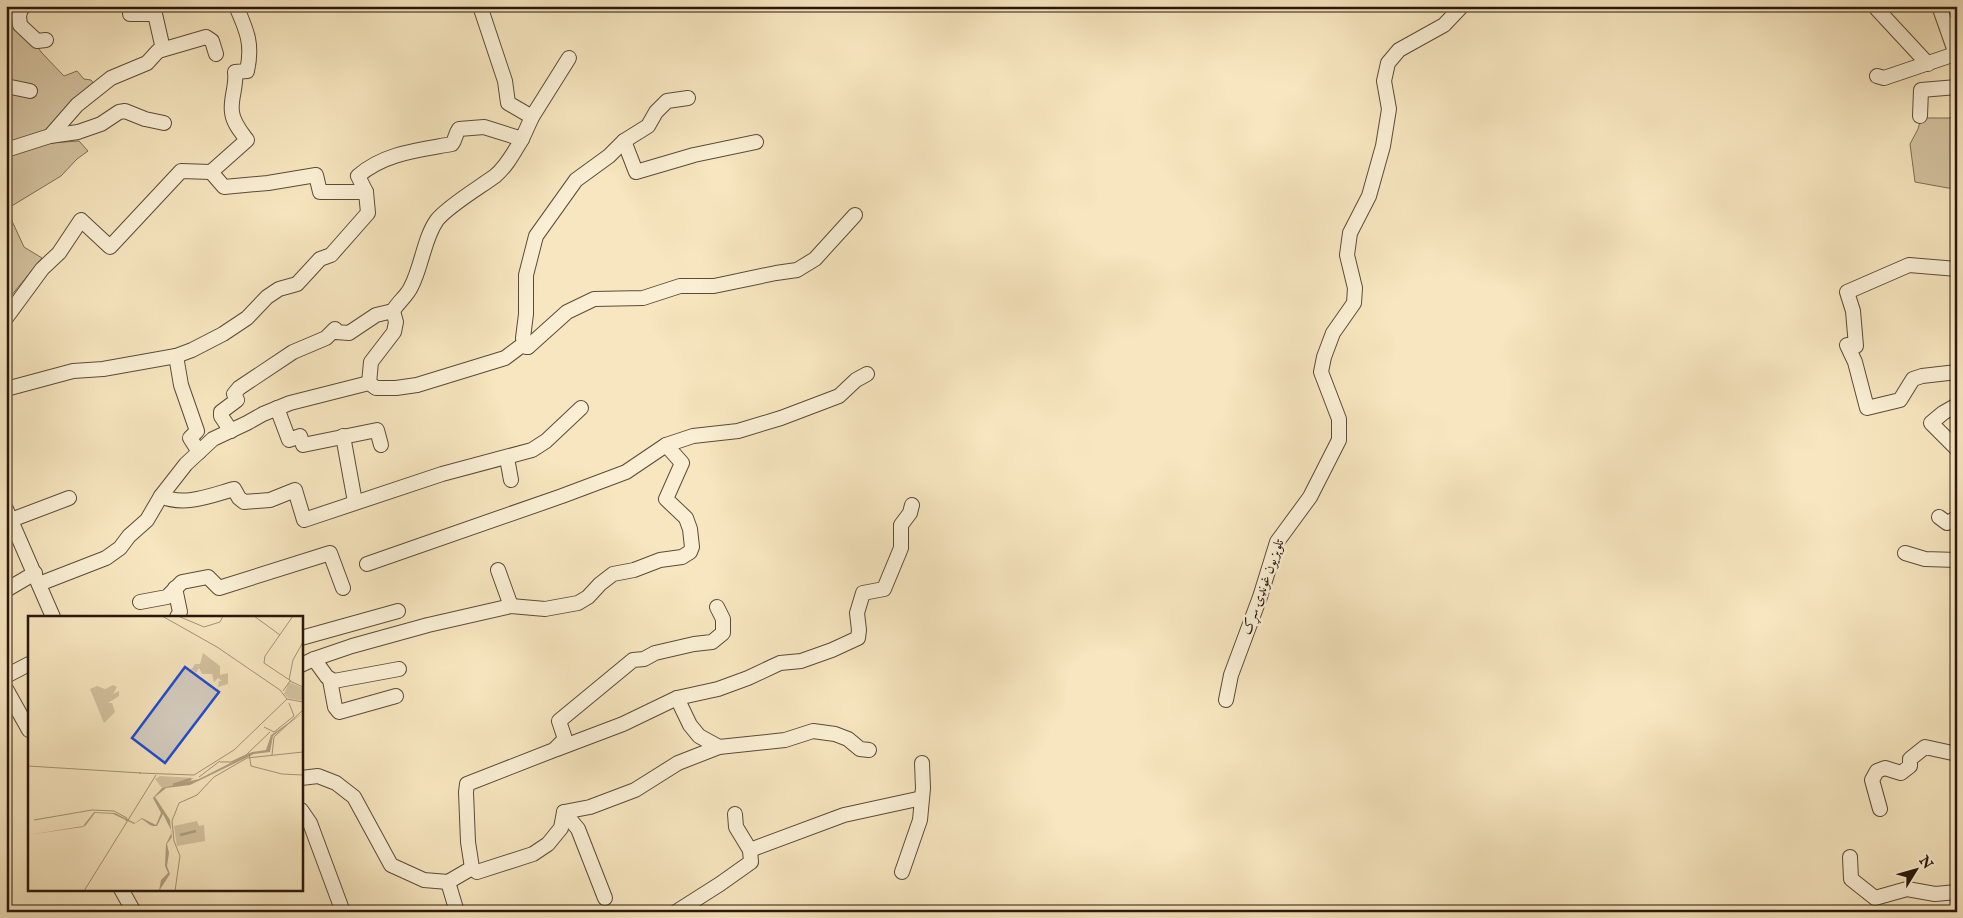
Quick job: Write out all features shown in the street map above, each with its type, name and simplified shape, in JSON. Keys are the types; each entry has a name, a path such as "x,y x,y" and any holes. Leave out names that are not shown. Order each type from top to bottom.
{"street":[{"path":"25,6 21,8 13,26 37,41 46,40"},
{"path":"6,318 42,269 59,253 80,220 110,247 181,171 211,172 246,140 235,123 232,111 236,82 235,72 247,71 250,59 250,42 236,6"},
{"path":"480,6 505,81 508,103 532,117"},
{"name":"تلوېزيون غونډۍ سړک","path":"1226,700 1230,675 1260,597 1277,542 1310,497 1339,440 1339,419 1321,372 1324,357 1334,333 1354,304 1355,288 1347,255 1350,233 1369,196 1383,146 1389,109 1384,81 1388,63 1399,50 1444,25 1462,6"},
{"path":"1877,76 1884,78 1956,56 1939,6"},
{"path":"1876,8 1928,64"},
{"path":"130,14 154,14 163,49"},
{"path":"50,136 77,105 111,78 147,63 151,56 163,49 206,37 212,41 216,54"},
{"path":"369,383 371,362 394,332 396,322 393,311 397,302 410,290 420,269 429,233 438,218 496,175 510,160 532,117 569,58"},
{"path":"6,86 30,91"},
{"path":"1920,116 1921,90 1957,87"},
{"path":"528,347 523,338 526,314 526,275 536,236 576,180 609,156 624,141 648,126 656,112 667,102 688,98"},
{"path":"6,150 50,136 78,132 101,124 119,112 125,111 145,119 164,123"},
{"path":"6,389 73,371 103,369 176,356 223,334 247,318 267,297 279,289 298,284 320,258 331,255 368,213 366,192 358,176 371,165 399,154 452,144 455,141 455,133 459,129 484,127 522,139"},
{"path":"624,141 636,172 694,155 756,142"},
{"path":"211,172 224,187 268,183 316,175 320,192 366,192"},
{"path":"528,347 567,312 594,299 642,298 680,286 714,286 797,270 815,258 855,215"},
{"path":"1957,269 1909,265 1847,292 1853,311 1856,346 1847,345 1855,362 1867,408 1900,400 1913,379 1922,376 1957,372"},
{"path":"231,431 221,416 221,412 237,400 234,394 239,388 293,352 326,338 335,329 336,332 349,333 376,315 393,311"},
{"path":"369,383 376,388 396,388 418,384 505,358 521,346 528,347"},
{"path":"176,356 182,385 196,431 190,438 199,452"},
{"path":"367,564 626,472 666,446 693,436 738,431 839,396 856,380 867,374"},
{"path":"6,590 106,558 120,548 129,536 147,520 161,496 186,464 213,439 277,408 369,383"},
{"path":"1957,405 1931,423 1957,449"},
{"path":"277,408 289,440 300,436 303,445 376,430 381,445"},
{"path":"161,496 169,500 190,500 234,489 239,498 244,502 270,500 296,490 304,520 442,474 532,450 546,441 582,408"},
{"path":"343,436 355,502"},
{"path":"302,664 314,658 352,646 428,625 511,606 545,609 578,603 588,597 613,574 634,570 660,560 682,556 690,552 692,547 690,530 686,518 666,499 682,463 666,446"},
{"path":"507,458 511,480"},
{"path":"53,616 9,514 69,498"},
{"path":"564,812 561,828 548,844 533,854 477,872 472,868 468,842 467,784 624,724 677,698 748,678 780,663 801,661 858,638 859,630 856,613 863,594 884,589 901,548 901,525 910,513 912,505"},
{"path":"1939,517 1947,523 1957,518"},
{"path":"140,602 167,597 182,582 208,577 219,588 330,553 343,588"},
{"path":"1905,553 1925,559 1957,560"},
{"path":"498,570 511,606"},
{"path":"175,588 180,612 178,616"},
{"path":"554,750 565,739 559,721 633,660 644,659 655,653 694,644 712,642 720,636 723,633 722,619 717,608"},
{"path":"302,638 398,611"},
{"path":"314,658 330,680 335,707 339,712 396,696"},
{"path":"6,676 28,665"},
{"path":"330,680 334,681 399,669"},
{"path":"6,690 28,728"},
{"path":"677,698 690,725 699,736 719,747"},
{"path":"564,812 590,806 635,790 678,763 719,747 785,740 813,731 835,734 848,739 860,749 869,750"},
{"path":"1880,809 1872,780 1877,771 1885,768 1901,773 1910,766 1910,759 1925,747 1957,754"},
{"path":"902,872 920,820 922,763"},
{"path":"302,778 318,776 336,783 354,797 391,865 424,880 448,882 472,868"},
{"path":"750,850 844,815 922,798"},
{"path":"302,811 310,823 343,912"},
{"path":"564,812 578,829 605,898"},
{"path":"676,912 751,862 750,850 736,827 735,814"},
{"path":"1850,857 1850,880 1875,898 1907,889 1935,894 1957,892"},
{"path":"448,882 457,912"},
{"path":"122,890 134,912"}],"shaded area":[{"path":"6,6 22,6 26,31 42,53 64,76 77,71 84,79 91,80 97,88 49,143 79,141 88,151 77,159 61,176 10,207 12,221 24,247 42,258 6,302"},
{"path":"1953,114 1957,115 1957,188 1915,182 1910,144 1918,129 1921,118 1950,118"}]}
